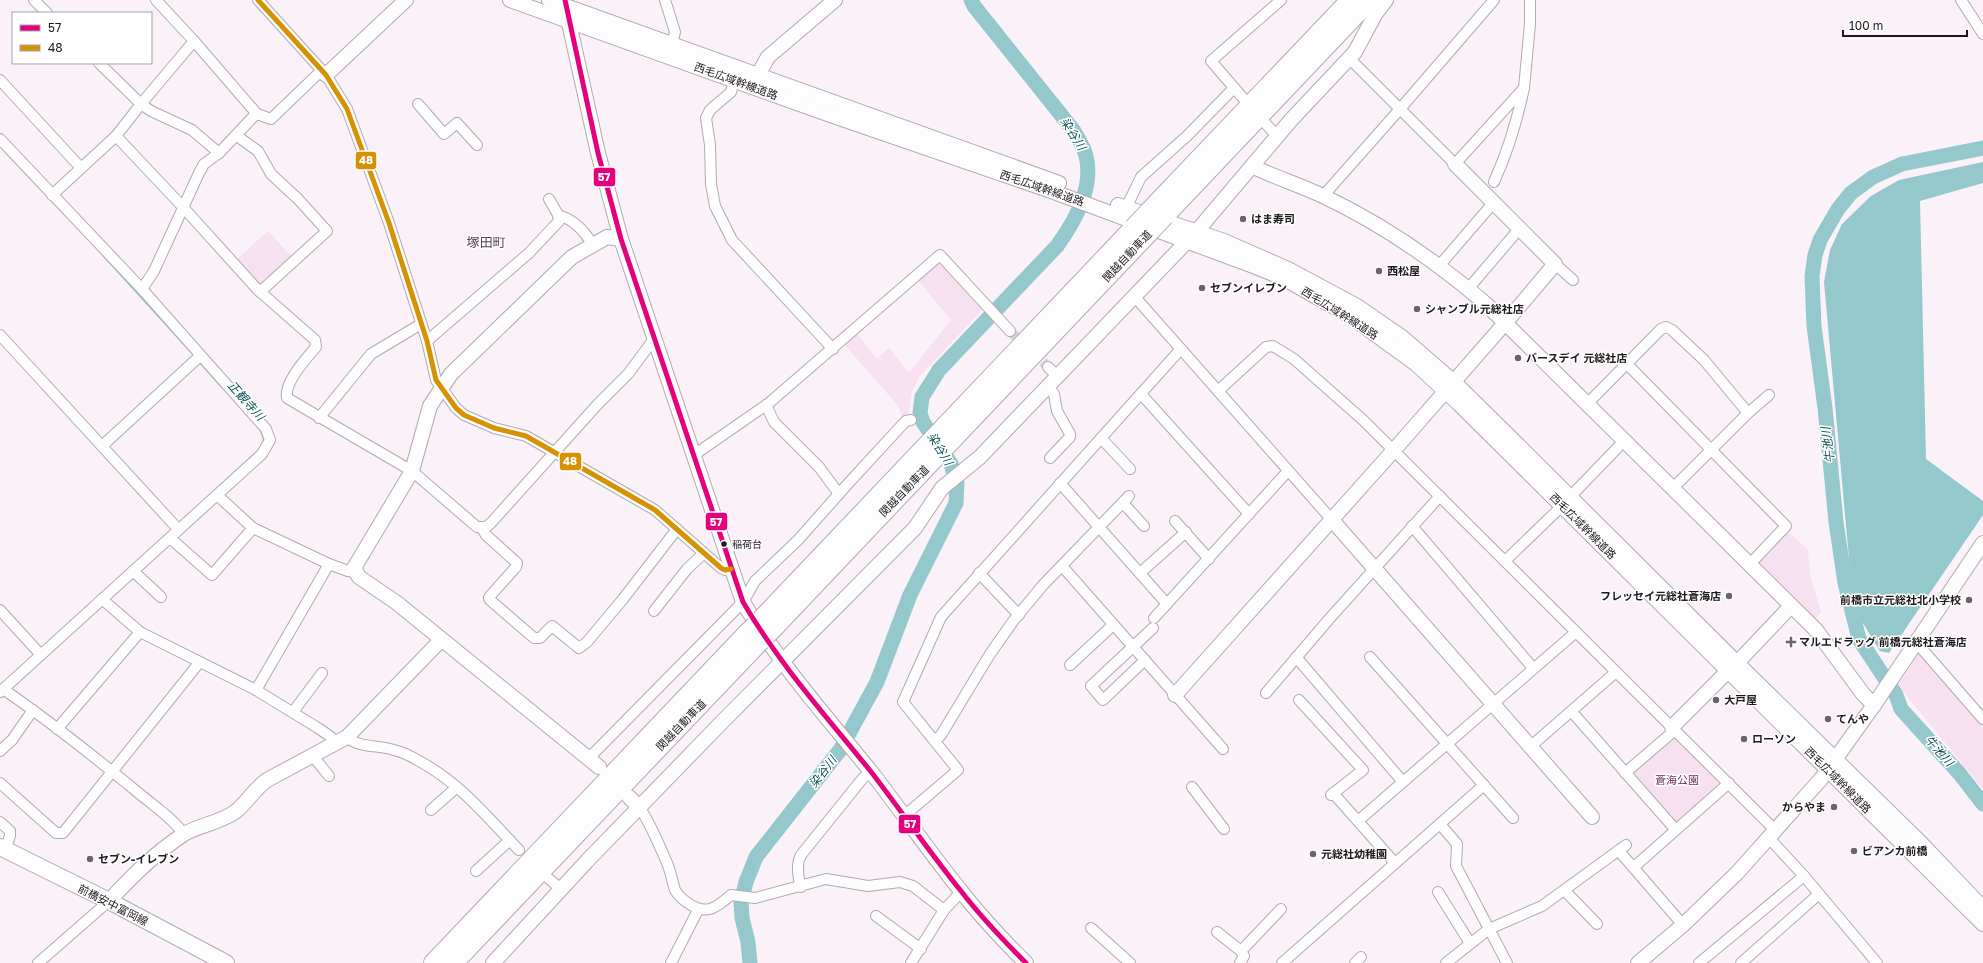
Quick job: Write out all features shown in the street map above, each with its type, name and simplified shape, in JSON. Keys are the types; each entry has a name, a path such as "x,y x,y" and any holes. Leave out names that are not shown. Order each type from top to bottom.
{"highway":[{"name":"関越自動車道","path":"1341,20 1350,0"},
{"name":"関越自動車道","path":"454,963 768,622 1341,20 1370,0"},
{"name":"関越自動車道","path":"434,963 751,640"}],"main road":[{"name":"前橋安中富岡線","path":"3,849 109,901 226,963"}],"street":[{"path":"34,0 46,12"},
{"path":"156,0 258,114 271,119 403,1"},
{"path":"258,0 324,72 349,116 380,196 427,341 436,380 456,408 464,415 494,428 526,436 655,510 721,568 725,570 731,568"},
{"name":"西毛広域幹線道路","path":"510,0 734,81 1072,193"},
{"name":"西毛広域幹線道路","path":"549,0 565,3 1095,202 1288,269 1357,306 1402,337 1566,502 1832,765 1983,924"},
{"path":"665,0 675,32 672,44"},
{"path":"758,75 768,58 835,0"},
{"path":"1243,98 1211,60 1281,0"},
{"path":"493,963 561,889 915,528 936,495 945,485 980,457 1051,377 1135,297 1192,236 1277,136 1355,52 1376,13 1386,0"},
{"path":"1322,196 1400,109 1494,0"},
{"path":"1494,182 1506,157 1518,116 1524,88 1530,24 1530,0"},
{"path":"1961,0 1983,34"},
{"path":"565,3 598,153 621,239 743,602 759,629 782,662 870,772 961,892 990,926 1026,963"},
{"path":"52,195 116,136 194,41"},
{"path":"1349,58 1555,264 1573,280"},
{"path":"100,64 141,104 151,111 192,130 219,153"},
{"path":"0,80 81,168"},
{"path":"734,81 731,92 710,110 706,118 710,145 711,184 715,206 732,240 833,349"},
{"path":"1126,208 1140,177 1187,136 1234,88"},
{"path":"1455,164 1524,88"},
{"path":"418,104 444,134 457,123 477,145"},
{"path":"142,289 154,272 182,206 204,164 219,153 258,114"},
{"path":"1265,123 1277,136"},
{"path":"116,136 260,292 315,340 316,347 294,376 286,394 290,401 412,471 474,525 482,528 486,535 517,563 516,567 490,596 490,600 534,638 540,638 552,626 579,648 587,642 623,599 677,529"},
{"path":"237,136 258,150 271,174 298,199 327,231 260,292"},
{"path":"1,141 142,289 269,434 268,447 262,454 1,691 33,710 112,771 152,804 184,835"},
{"path":"1253,165 1258,170 1322,196 1374,223 1439,266 1506,322 1822,636 1863,694 1874,705"},
{"path":"427,341 529,253 559,221 549,199"},
{"name":"西毛広域幹線道路","path":"1095,202 1126,208 1192,236"},
{"path":"1439,266 1494,202"},
{"path":"558,216 567,218 577,226 592,244"},
{"path":"1468,289 1520,228"},
{"path":"621,239 607,237 592,244 572,257 458,367 441,388 430,406 412,471 355,564 355,572 359,577 398,603 441,640 594,763 743,602 756,581 798,540 902,425 906,421 911,420"},
{"path":"694,455 766,405 833,349 940,255 989,310 1010,330"},
{"path":"1176,695 1394,450 1555,264"},
{"path":"1135,297 1592,816"},
{"path":"319,418 371,354 421,324"},
{"path":"1588,403 1662,329 1669,328 1704,360 1748,413"},
{"path":"0,335 178,529"},
{"path":"482,528 491,523 597,405 628,374 654,339"},
{"path":"1218,391 1266,347 1273,346 1294,359 1342,400 1729,783 1877,963"},
{"path":"904,816 958,770 903,702 941,617 1179,351 1182,350"},
{"path":"102,446 200,356"},
{"path":"1627,364 1786,526 1750,564"},
{"path":"1050,458 1070,437 1070,434 1057,411 1051,377"},
{"path":"1141,394 1249,514"},
{"path":"1674,488 1748,413 1769,396"},
{"path":"766,405 774,422 819,467 839,494"},
{"path":"1101,438 1130,469"},
{"path":"1505,561 1566,502 1625,440"},
{"path":"1145,660 1103,700 1091,686 1132,647 1167,604 1288,471"},
{"path":"1060,483 1167,604"},
{"path":"217,495 253,528 329,564 355,572"},
{"path":"1266,693 1296,657 1440,496"},
{"path":"935,741 990,654 1019,615 1043,585 1126,500 1144,526"},
{"path":"1175,521 1209,559"},
{"path":"1412,526 1533,668"},
{"path":"170,538 212,575 253,528"},
{"path":"1140,573 1186,532"},
{"path":"1638,963 1683,925 1772,835 1832,765 1983,543"},
{"path":"654,611 687,569 704,554"},
{"path":"256,690 329,564"},
{"path":"1062,566 1223,750"},
{"path":"133,571 161,597"},
{"path":"979,573 1019,615"},
{"path":"102,599 140,632 199,663 256,690 331,737 393,749 443,774 499,828 519,850"},
{"path":"1626,773 1673,728 1791,606"},
{"path":"0,610 41,655"},
{"path":"1070,665 1113,625"},
{"path":"57,729 140,632"},
{"path":"1358,821 1576,632"},
{"path":"38,963 109,901 143,865 184,835 217,822 236,811 261,784 341,740 441,640"},
{"path":"1916,642 1983,719"},
{"path":"1296,657 1403,782"},
{"path":"1370,657 1514,818"},
{"path":"0,783 56,833 61,834 65,831 199,663"},
{"path":"1530,747 1572,712 1616,672"},
{"path":"293,712 322,673"},
{"path":"1299,700 1363,770 1332,794 1395,863"},
{"path":"0,751 12,740 33,710"},
{"path":"1572,712 1675,829"},
{"path":"312,755 329,776"},
{"name":"西毛広域幹線道路","path":"1832,765 1921,843 1983,908"},
{"path":"801,886 798,874 799,859 801,855 863,778 870,772"},
{"path":"1634,867 1675,829 1729,783"},
{"path":"1282,963 1484,785"},
{"path":"431,810 457,787"},
{"path":"1192,787 1224,829"},
{"path":"629,797 640,808 660,845 671,872 675,890 686,902 698,910 705,910 715,907 731,895 755,898 826,879 868,886 900,882 914,886 944,910"},
{"path":"0,822 10,831 10,836 3,849"},
{"path":"1440,824 1456,844 1456,866 1507,963"},
{"path":"476,871 510,840"},
{"path":"1446,963 1489,929 1530,913 1565,891 1623,848 1634,867 1683,925"},
{"path":"1699,963 1804,876"},
{"path":"549,879 561,889"},
{"path":"1565,891 1597,924"},
{"path":"911,963 944,910 961,892"},
{"path":"1438,892 1470,943"},
{"path":"1741,963 1819,894"},
{"path":"1241,951 1280,909"},
{"path":"671,963 698,910"},
{"path":"876,916 921,949"},
{"path":"1091,928 1130,963"},
{"path":"1217,932 1241,951 1244,956 1240,963"}],"green space":[{"path":"268,231 293,258 263,286 259,286 236,260"},
{"path":"937,262 943,262 984,308 919,377 912,392 908,416 902,417 899,407 846,346 846,341 856,332 877,359 889,348 909,373 951,320 917,279"},
{"path":"1790,533 1808,550 1810,575 1821,612 1814,620 1760,566 1759,561 1785,534"},
{"path":"1920,652 1983,723 1983,789 1898,685"},
{"name":"蒼海公園","path":"1670,737 1675,737 1720,781 1720,787 1679,823 1675,822 1634,774 1634,769"}],"water":[{"path":"1983,162 1983,183 1920,201 1926,459 1983,501 1983,515 1889,653 1880,651 1861,620 1851,581 1824,282 1830,250 1842,224 1871,196 1899,180"}],"waterway":[{"name":"染谷川","path":"750,963 748,942 742,918 741,902 746,882 756,857 840,750 877,682 910,595 956,503 957,483 951,464 923,422 920,413 922,397 939,370 1057,246 1076,215 1085,192 1088,168 1086,156 1074,131 974,6 971,0"},
{"name":"牛池川","path":"1983,148 1902,164 1873,177 1851,193 1838,209 1820,240 1815,255 1812,276 1814,326 1825,408 1836,522 1845,583 1859,639 1896,695 1901,709 1959,773 1983,804"},
{"name":"正観寺川","path":"103,255 195,356"},
{"name":"正観寺川","path":"198,360 223,388"},
{"name":"正観寺川","path":"260,428 264,438 263,444"}],"tunnel":[{"path":"1010,331 1048,367"}],"transit line":[{"name":"48","path":"258,0 326,75 347,109 389,223 427,341 436,380 456,408 464,415 494,428 526,436 655,510 721,568 725,570 731,569"},
{"name":"57","path":"565,0 598,153 621,239 743,602 757,625 788,669 872,773 950,877 984,919 1026,963"}],"place":[{"name":"はま寿司","path":"1243,219"},
{"name":"西松屋","path":"1379,271"},
{"name":"セブンイレブン","path":"1202,288"},
{"name":"シャンブル元総社店","path":"1417,309"},
{"name":"バースデイ 元総社店","path":"1518,358"},
{"name":"稲荷台","path":"724,544"},
{"name":"フレッセイ元総社蒼海店","path":"1729,596"},
{"name":"前橋市立元総社北小学校","path":"1969,600"},
{"name":"マルエドラッグ 前橋元総社蒼海店","path":"1791,642"},
{"name":"大戸屋","path":"1716,700"},
{"name":"てんや","path":"1828,719"},
{"name":"ローソン","path":"1744,739"},
{"name":"からやま","path":"1834,807"},
{"name":"ビアンカ前橋","path":"1854,851"},
{"name":"元総社幼稚園","path":"1313,854"},
{"name":"セブン-イレブン","path":"90,859"}],"district":[{"name":"塚田町","path":"486,242"}]}
